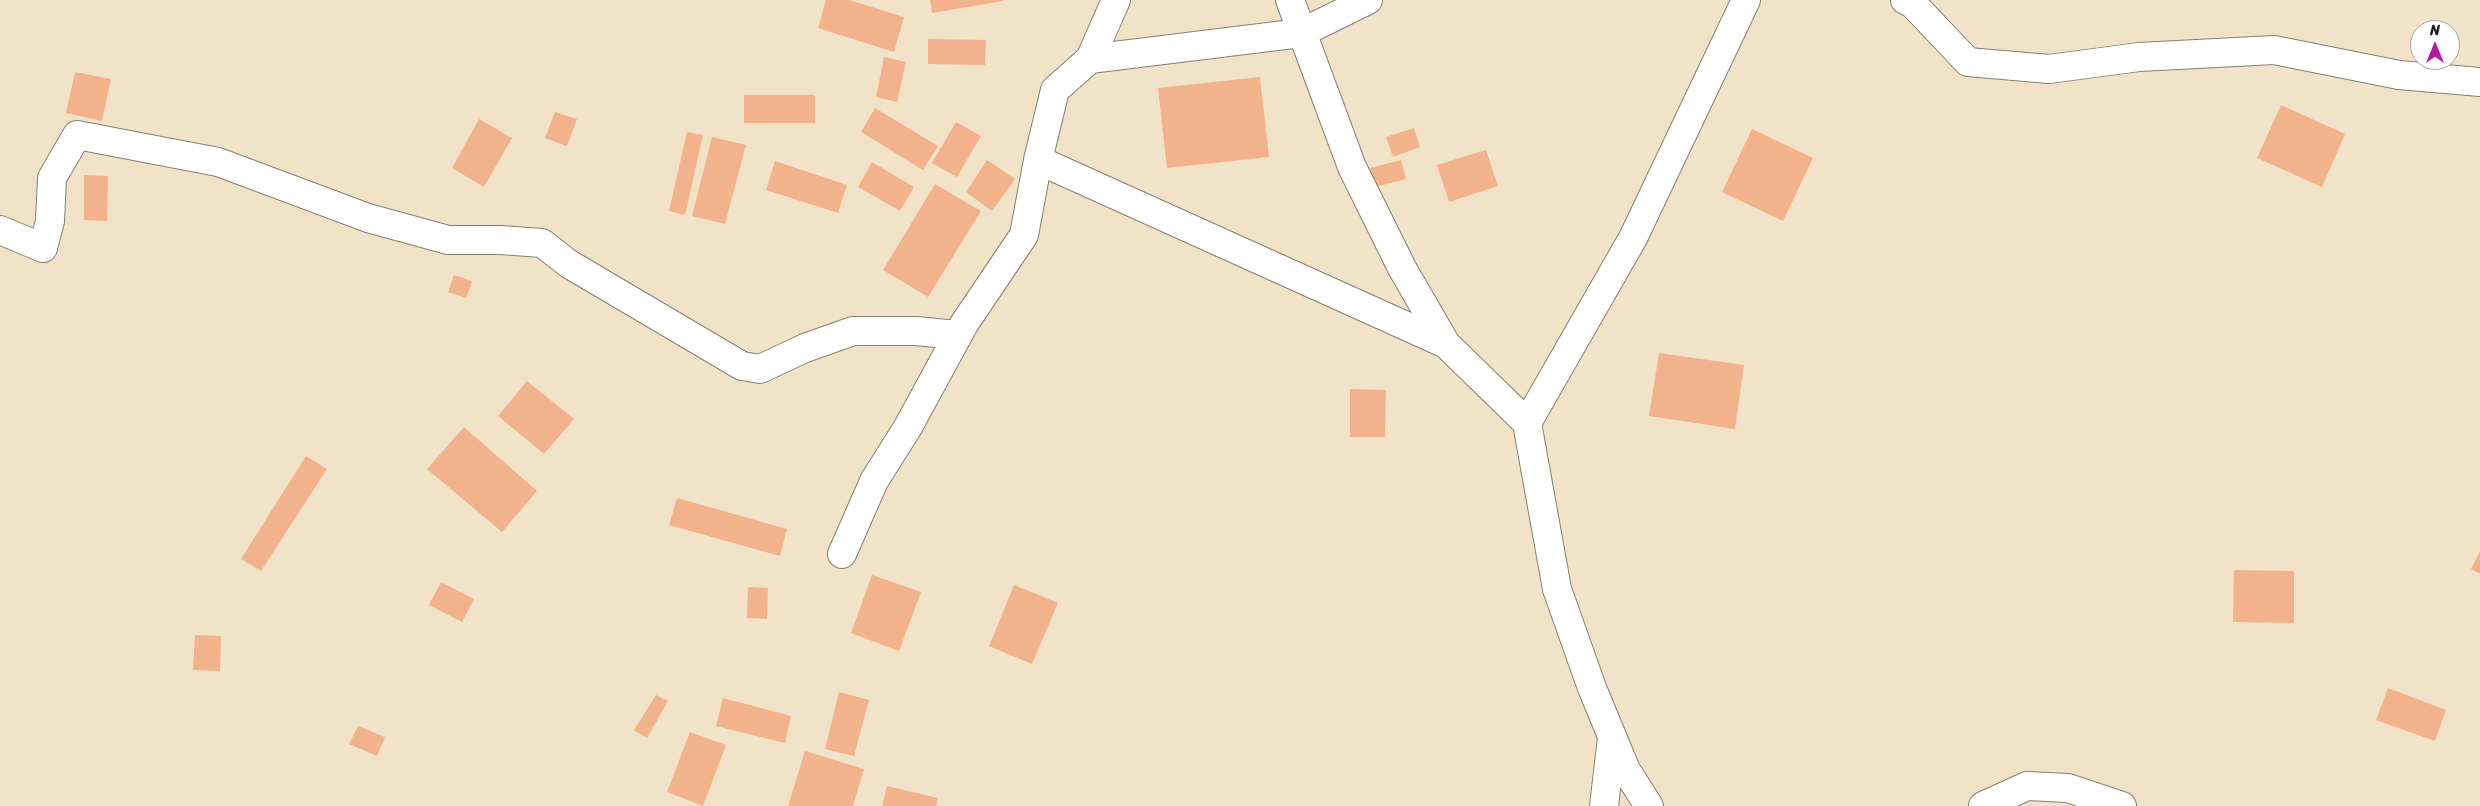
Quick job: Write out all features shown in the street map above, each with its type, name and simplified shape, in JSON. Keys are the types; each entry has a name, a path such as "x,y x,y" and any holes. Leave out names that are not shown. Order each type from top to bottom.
{"street":[{"path":"842,554 874,481 908,428 958,335 1024,235 1038,160 1055,90 1090,59 1116,0"},
{"path":"1290,0 1352,167 1402,268 1446,344 1528,423 1557,588 1612,737 1626,770 1649,806"},
{"path":"1090,59 1302,33 1368,0"},
{"path":"1528,423 1633,238 1746,0"},
{"path":"1905,0 1913,4 1968,62 2049,69 2139,57 2274,50 2399,75 2480,82"},
{"path":"0,230 43,248 50,221 52,178 77,135 218,162 368,218 448,240 500,240 542,243 568,264 742,366 760,369 804,348 853,331 916,331 958,335"},
{"path":"1038,160 1446,344"},
{"path":"1604,806 1612,737"},
{"path":"1983,806 2027,786 2066,797 2122,806"}],"building":[{"path":"826,0 849,0 904,17 894,52 818,28"},
{"path":"930,0 1003,0 1003,1 932,13"},
{"path":"928,39 986,40 985,65 928,64"},
{"path":"884,57 906,62 897,102 876,97"},
{"path":"75,72 111,79 102,121 66,113"},
{"path":"1260,77 1269,157 1167,168 1158,88"},
{"path":"744,95 815,95 815,123 744,123"},
{"path":"2281,105 2345,134 2322,187 2257,158"},
{"path":"875,108 938,146 923,170 861,132"},
{"path":"555,112 577,119 567,146 545,138"},
{"path":"479,119 512,138 484,187 452,168"},
{"path":"956,122 981,136 957,177 932,163"},
{"path":"1414,128 1420,147 1393,157 1386,137"},
{"path":"1752,129 1813,158 1783,221 1722,192"},
{"path":"687,132 703,135 685,215 669,211"},
{"path":"712,137 746,145 725,224 692,216"},
{"path":"1486,150 1498,186 1449,202 1437,165"},
{"path":"987,160 1015,179 992,211 966,192"},
{"path":"1401,160 1406,179 1375,187 1370,168"},
{"path":"775,161 847,185 838,213 766,190"},
{"path":"872,162 914,187 900,211 858,187"},
{"path":"84,175 108,176 107,221 84,220"},
{"path":"935,184 981,211 928,297 883,270"},
{"path":"454,275 472,281 466,298 448,292"},
{"path":"1659,353 1744,365 1735,429 1649,416"},
{"path":"527,381 574,419 544,454 498,416"},
{"path":"1350,389 1386,390 1385,437 1350,437"},
{"path":"464,427 537,491 502,532 427,469"},
{"path":"306,456 327,469 261,571 241,559"},
{"path":"677,498 787,529 780,556 669,525"},
{"path":"2480,551 2480,574 2471,569"},
{"path":"2234,570 2294,571 2294,623 2233,622"},
{"path":"872,575 921,592 899,651 851,633"},
{"path":"441,582 474,599 462,622 429,605"},
{"path":"1014,585 1058,603 1032,664 989,646"},
{"path":"748,587 768,588 767,619 747,618"},
{"path":"195,635 221,636 220,671 193,670"},
{"path":"2388,688 2446,710 2435,741 2376,720"},
{"path":"839,692 869,700 854,756 825,749"},
{"path":"656,695 668,701 647,738 634,730"},
{"path":"723,698 791,716 785,743 716,726"},
{"path":"358,726 385,737 377,756 349,744"},
{"path":"690,732 726,745 703,806 667,792"},
{"path":"805,751 864,769 853,806 788,806"},
{"path":"887,786 938,798 936,806 882,806"}]}
